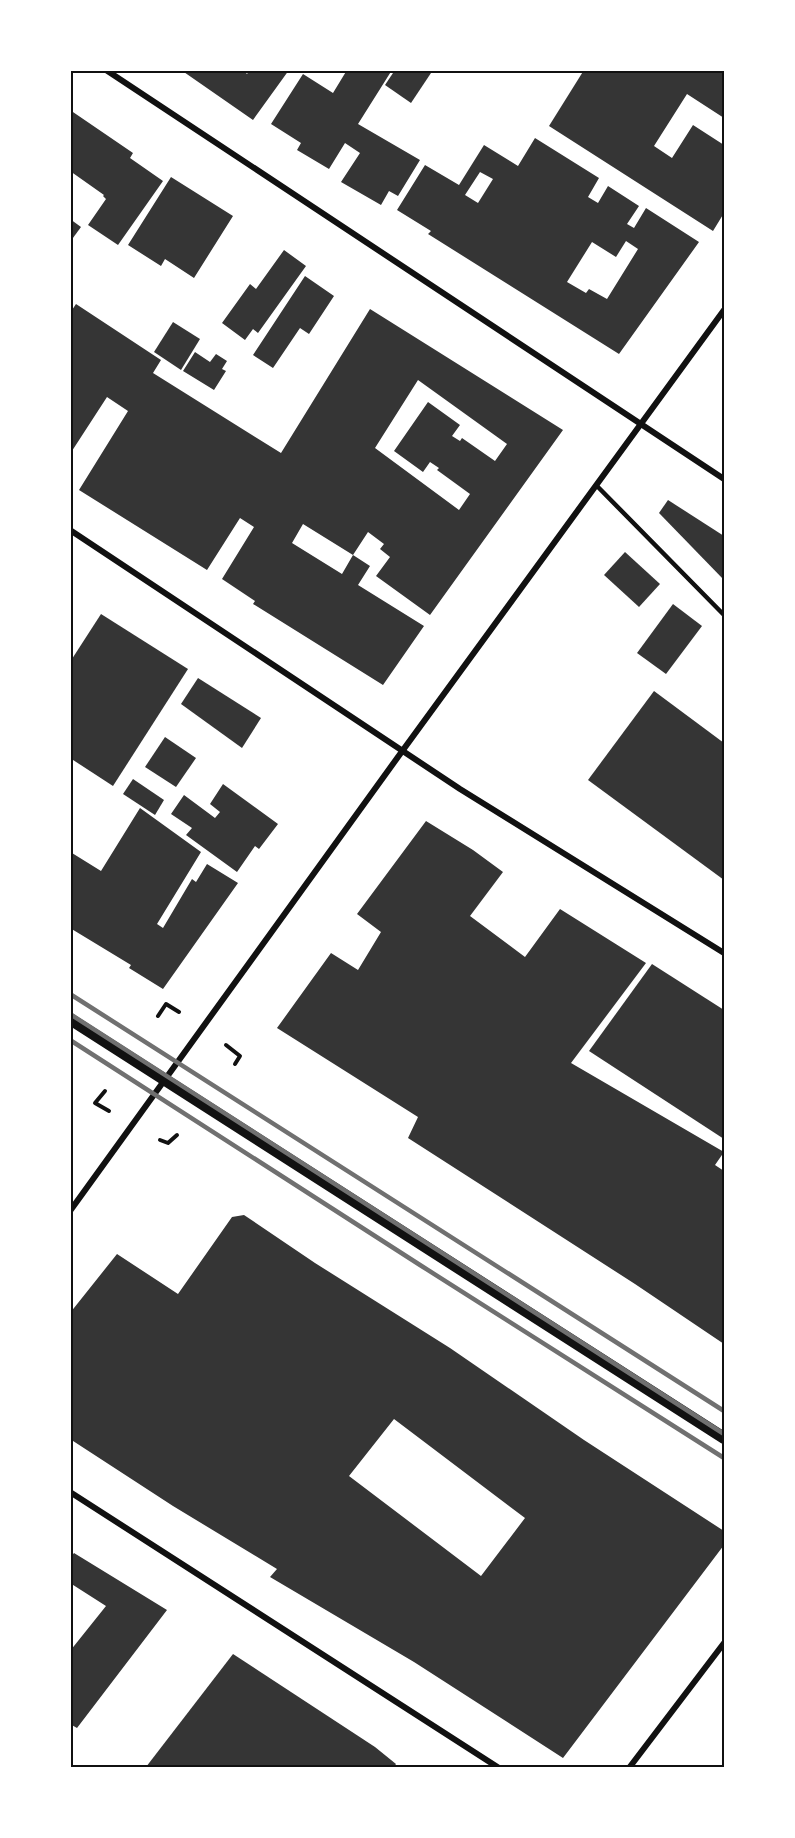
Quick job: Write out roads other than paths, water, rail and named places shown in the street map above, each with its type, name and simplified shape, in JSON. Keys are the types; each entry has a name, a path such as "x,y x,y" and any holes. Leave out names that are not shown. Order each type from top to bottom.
{"main road":[{"path":"70,1019 724,1438"}],"street":[{"path":"106,70 724,479"},
{"path":"70,1211 724,309"},
{"path":"70,530 460,789 724,953"},
{"path":"70,1492 499,1767"},
{"path":"629,1767 724,1643"}],"lane":[{"path":"597,486 724,615"}],"railway":[{"path":"70,994 724,1411"},
{"path":"70,1014 724,1434"},
{"path":"70,1040 724,1458"}]}
